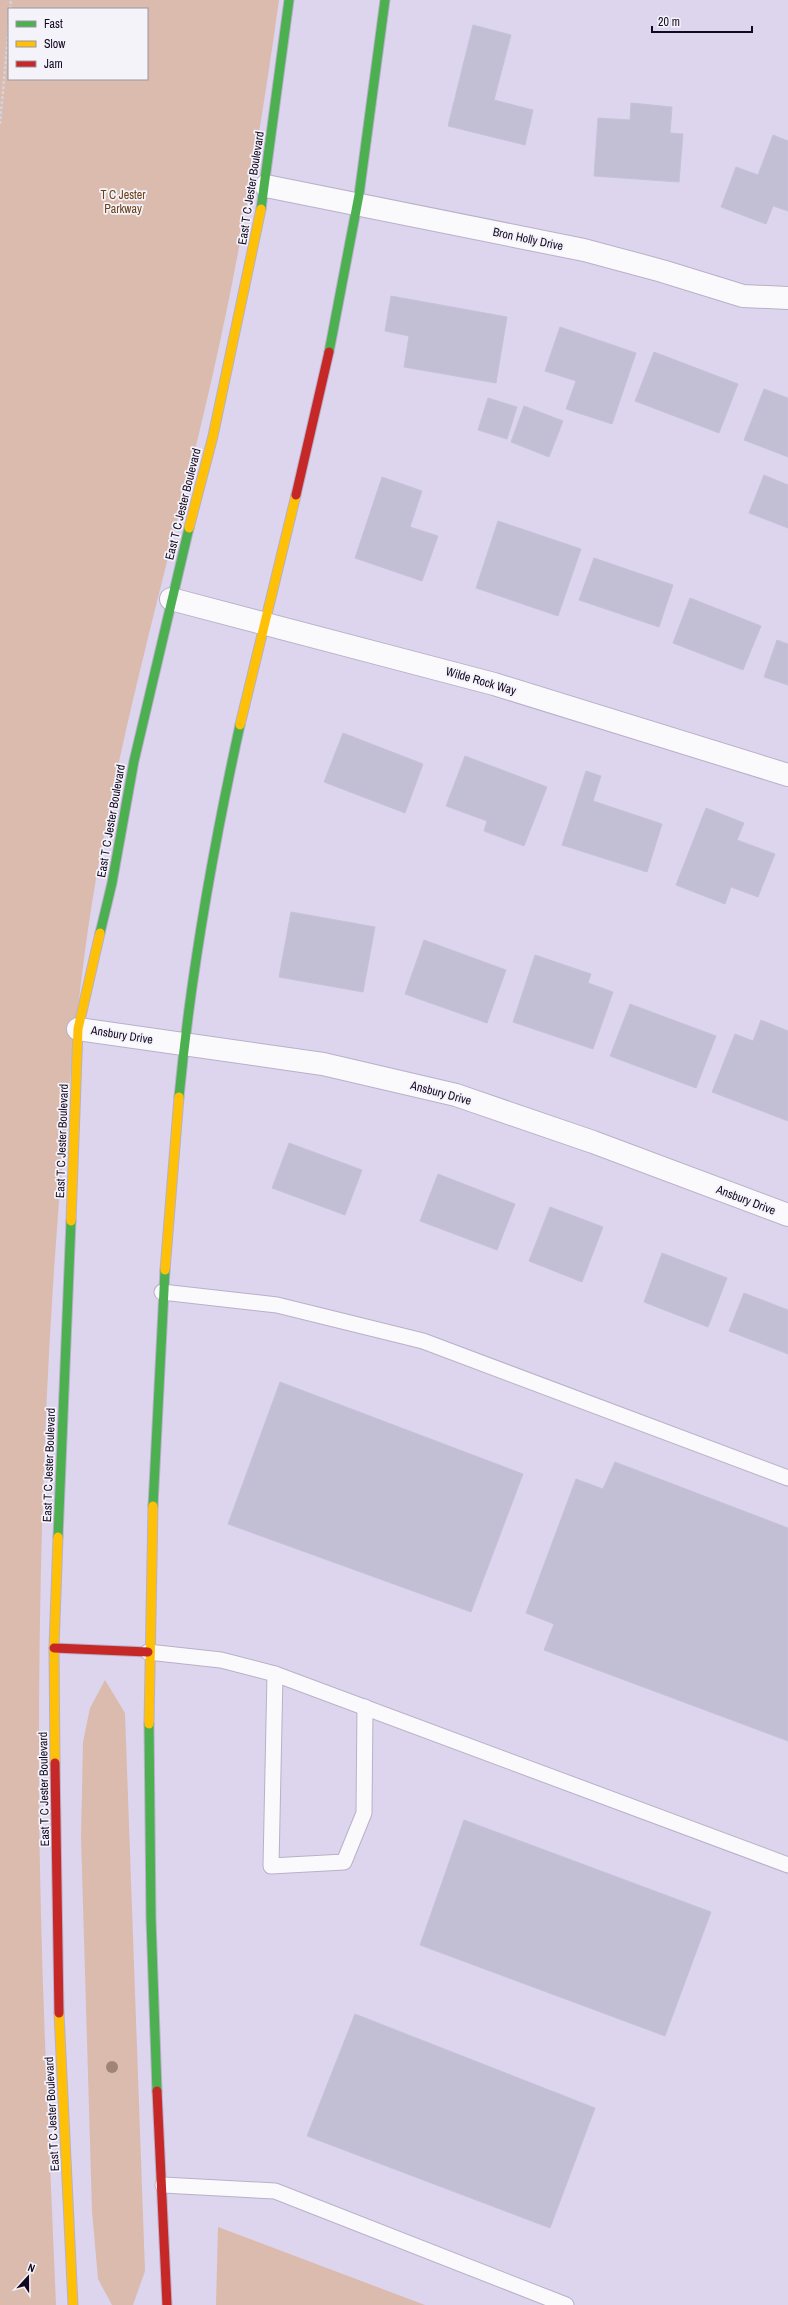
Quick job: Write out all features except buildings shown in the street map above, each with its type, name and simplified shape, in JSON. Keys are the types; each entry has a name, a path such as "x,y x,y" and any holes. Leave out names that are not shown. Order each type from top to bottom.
{"street":[{"name":"East T C Jester Boulevard","path":"73,2305 58,2002 54,1648 78,1029 112,883 134,761 171,599 213,436 253,253 266,186 289,0"},
{"path":"167,2305 163,2184 150,1914 148,1652 153,1492 162,1292 171,1159 196,951 215,844 239,724 263,623 307,454 339,310 359,203 385,0"},
{"name":"Bron Holly Drive","path":"266,186 359,203 584,250 662,271 742,296 788,298"},
{"name":"Wilde Rock Way","path":"171,599 494,684 788,775"},
{"name":"Ansbury Drive","path":"78,1029 323,1064 456,1095 593,1142 788,1215"},
{"path":"54,1648 148,1652"}],"lane":[{"path":"162,1292 277,1305 423,1341 788,1478"},
{"path":"148,1652 221,1660 275,1674 788,1865"},
{"path":"275,1674 271,1866 344,1862 364,1813 365,1707"},
{"path":"163,2184 275,2191 566,2305"}],"path":[{"path":"0,124 8,35"}],"green space":[{"name":"T C Jester Parkway","path":"0,0 279,0 245,214 225,320 201,425 136,686 107,818 85,951 62,1160 48,1370 39,1686 41,1919 56,2305 0,2305"},
{"path":"105,1680 125,1713 145,2271 133,2305 112,2305 98,2279 92,2211 81,1837 83,1742 90,1708"},
{"path":"218,2227 425,2305 216,2305"}],"traffic: fast":[{"path":"261,209 289,0"},
{"path":"329,352 359,195 385,0"},
{"path":"100,933 112,883 134,761 189,528"},
{"path":"179,1097 196,956 212,864 240,725"},
{"path":"58,1537 71,1221"},
{"path":"153,1506 165,1270"},
{"path":"149,1724 151,1919 157,2091"}],"traffic: slow":[{"path":"189,528 213,436 261,209"},
{"path":"240,725 296,495"},
{"path":"71,1221 78,1029 100,933"},
{"path":"165,1270 179,1097"},
{"path":"149,1724 153,1506"},
{"path":"55,1763 54,1648 58,1537"},
{"path":"59,2013 73,2305"}],"traffic: jam":[{"path":"296,495 329,352"},
{"path":"54,1648 148,1652"},
{"path":"55,1763 59,2013"},
{"path":"157,2091 167,2305"}]}
